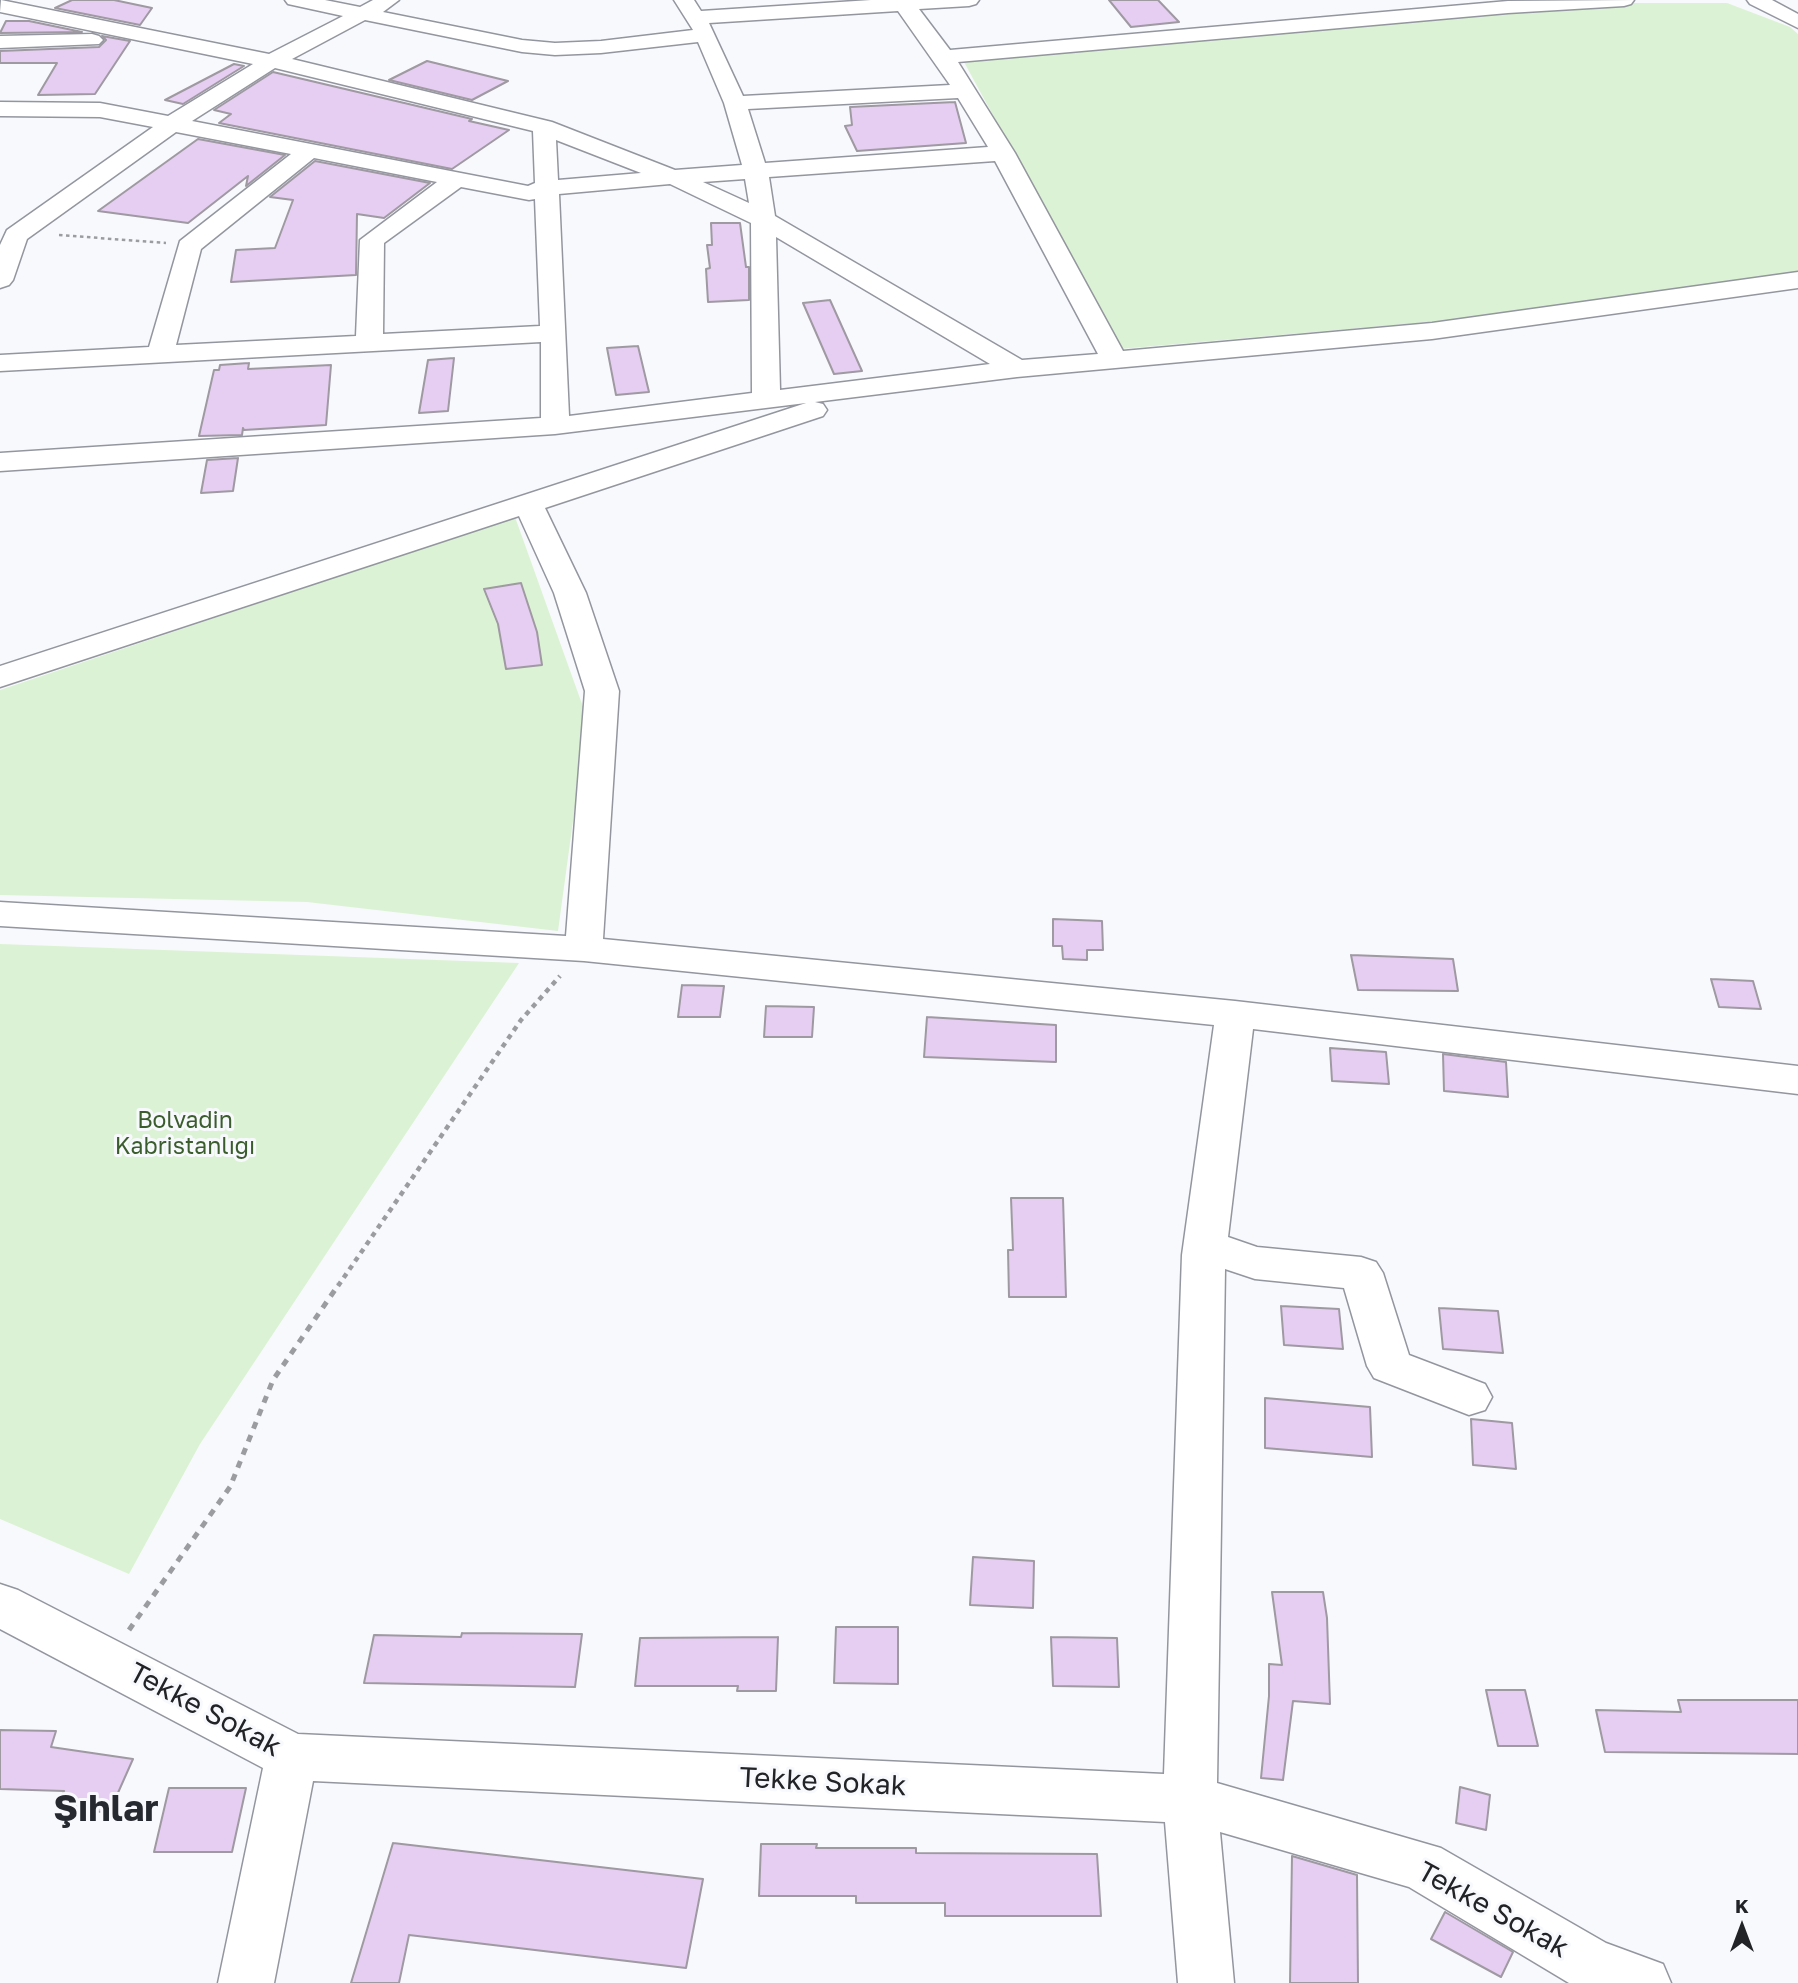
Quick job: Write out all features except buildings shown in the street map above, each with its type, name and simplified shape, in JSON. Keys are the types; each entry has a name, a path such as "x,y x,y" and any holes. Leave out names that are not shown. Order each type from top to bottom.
{"street":[{"path":"295,0 522,46 555,49 601,47 688,11 969,0"},
{"path":"0,280 8,236 175,122 271,61 389,0"},
{"path":"1326,0 1348,21"},
{"path":"944,57 1348,21 1624,0"},
{"path":"1757,0 1798,22"},
{"path":"903,2 966,90 1114,359"},
{"path":"13,4 271,61 544,127 673,177 763,219 1017,369"},
{"path":"688,11 735,103 756,171 763,219 766,399"},
{"path":"0,42 164,39"},
{"path":"735,103 966,90"},
{"path":"0,109 100,110 175,122 307,152 529,192 545,188 673,177 1003,153"},
{"path":"544,127 554,333 555,426"},
{"path":"160,355 189,246 307,152"},
{"path":"369,342 372,240 455,180"},
{"path":"0,462 555,426 1017,369 1432,331 1798,280"},
{"path":"0,363 554,333"},
{"path":"0,677 527,502 830,405 1017,369"},
{"path":"690,450 712,406"},
{"path":"527,502 570,593 602,691 583,949"},
{"path":"0,914 583,949 1235,1014 1798,1080"},
{"path":"1206,1983 1190,1799 1205,1246 1235,1014"},
{"path":"1205,1246 1255,1263 1361,1273 1390,1366 1469,1397"},
{"name":"Tekke Sokak","path":"0,1605 292,1757 1190,1799 1422,1866 1603,1974 1643,1983"},
{"path":"246,1983 292,1757"}],"path":[{"path":"8,236 111,237 189,246"},
{"path":"108,1659 230,1487 273,1380 521,1020 583,949"}],"green space":[{"path":"1624,3 1727,3 1790,27 1798,34 1798,273 1474,318 1120,349 964,62 1355,24"},
{"path":"515,517 587,718 558,931 307,902 0,895 0,690"},
{"name":"Bolvadin Kabristanlığı","path":"0,944 519,963 200,1444 129,1574 0,1519"}],"district":[{"name":"Şıhlar","path":"106,1809"}]}
